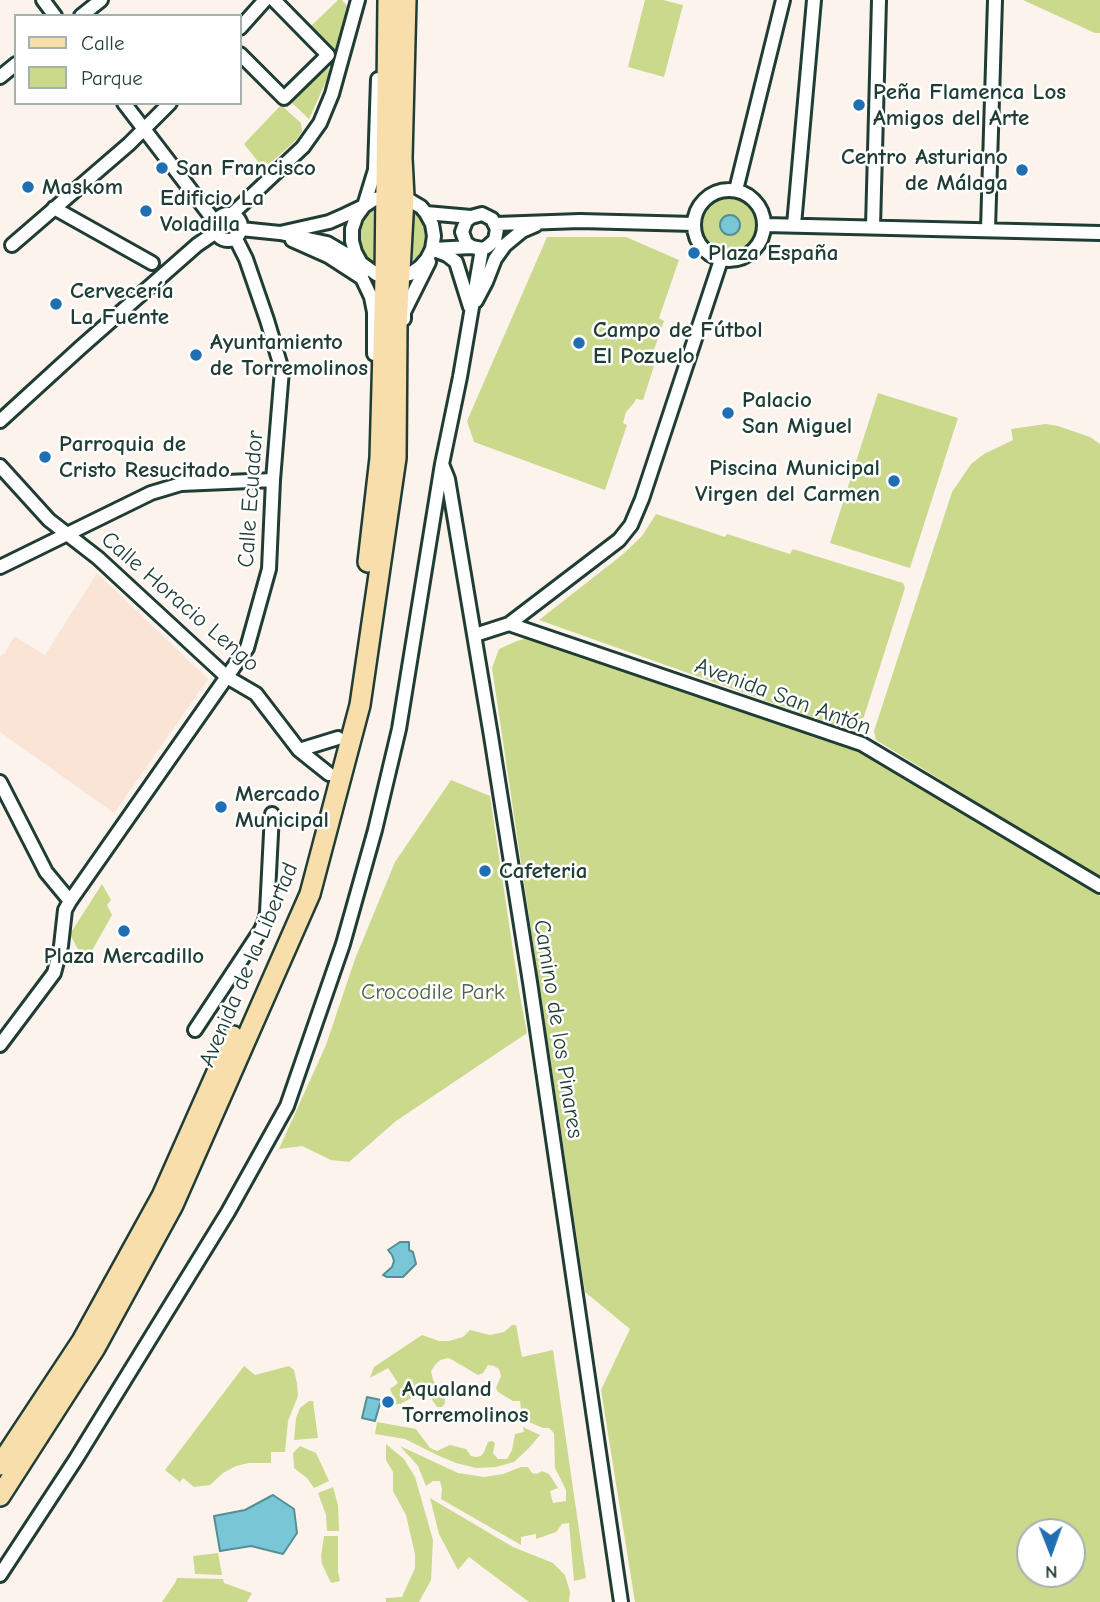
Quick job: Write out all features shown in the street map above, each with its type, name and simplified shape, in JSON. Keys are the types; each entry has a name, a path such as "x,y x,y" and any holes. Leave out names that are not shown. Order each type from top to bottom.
{"main road":[{"path":"394,3 402,158 394,196"},
{"path":"394,3 394,196"},
{"name":"Avenida de la Libertad","path":"0,1465 82,1340 162,1196 298,890 347,703 364,603 380,458 392,277 394,196"},
{"name":"Avenida de la Libertad","path":"0,1496 94,1348 173,1205 310,894 360,705 396,458 397,367 392,277"}],"street":[{"path":"84,14 101,0"},
{"path":"242,26 265,0"},
{"path":"242,56 284,98 328,55 274,0"},
{"path":"736,190 783,0"},
{"path":"794,225 814,0"},
{"path":"873,227 879,0"},
{"path":"988,229 995,0"},
{"path":"0,421 216,228 219,217 232,214 303,147 320,123 332,94 357,1"},
{"path":"380,458 373,444 374,312 352,241 352,229 375,170 379,53 394,3"},
{"path":"0,77 14,66"},
{"path":"126,105 223,238 231,239 238,233 280,233 327,243 376,274 392,277 410,274 420,267 432,249"},
{"path":"12,245 145,130 168,105"},
{"path":"397,367 403,356 404,312 428,267 434,236 432,224 402,158"},
{"path":"736,190 748,194 757,202 763,213 764,236 759,246 742,259 721,260 701,247 695,236 696,212 702,202 712,194 736,190"},
{"path":"280,233 329,222 373,200 394,196 424,210 471,217 488,216 496,224 495,240 492,244 477,248 432,249"},
{"path":"54,208 152,263"},
{"path":"232,214 239,219 238,233"},
{"path":"471,217 466,221 462,232 466,243 477,248"},
{"path":"496,224 580,221 694,224"},
{"path":"471,311 495,259 505,245 522,231 541,222"},
{"path":"765,225 1100,233"},
{"name":"Calle Ecuador","path":"0,1045 54,973 69,901 247,649 269,569 282,370 238,233"},
{"path":"280,233 328,256 362,278"},
{"path":"0,1575 76,1459 221,1223 287,1106 343,944 375,830 399,729 442,464 471,311 477,248"},
{"path":"432,249 456,262 471,311"},
{"path":"475,635 509,624 619,540 631,525 721,260"},
{"name":"Camino de los Pinares","path":"442,464 448,479 475,635 534,1010 621,1602"},
{"name":"Calle Horacio Lengo","path":"0,467 49,520 99,558 227,677 256,695 299,750 329,774"},
{"path":"0,567 151,493 181,484 273,480"},
{"name":"Avenida San Antón","path":"509,624 862,744 1100,886"},
{"path":"299,750 338,738"},
{"path":"0,782 46,872 69,901"},
{"path":"195,1030 265,921 272,814"}],"shaded area":[{"path":"97,573 208,679 114,813 0,732 0,656 5,653 14,636 45,655"}],"green space":[{"path":"338,0 342,0 348,9 335,51 310,27"},
{"path":"645,0 663,0 683,5 664,77 628,67"},
{"path":"1023,0 1100,0 1100,33 1095,33"},
{"path":"328,68 328,77 309,119 290,101"},
{"path":"281,105 301,123 302,131 297,139 264,169 244,144"},
{"path":"730,196 741,198 750,204 756,213 756,235 750,244 741,250 730,252 719,250 710,244 704,235 702,224 704,213 710,204 719,198"},
{"path":"373,210 373,264 364,257 358,244 358,230 363,217"},
{"path":"416,210 428,230 428,243 415,265 413,213"},
{"name":"Campo de Fútbol El Pozuelo","path":"547,237 626,237 679,260 659,318 664,321 649,364 654,366 643,400 636,399 626,412 623,423 627,425 605,490 474,442 467,421"},
{"name":"Piscina Municipal Virgen del Carmen","path":"878,393 958,418 910,568 830,543"},
{"path":"1046,424 1090,437 1100,444 1100,878 876,740 874,731 952,492 971,464 984,454 1013,440 1011,429"},
{"path":"656,514 725,537 727,534 790,554 793,549 903,583 905,588 860,729 854,732 539,620 622,555 642,536"},
{"path":"527,638 856,747 1100,896 1100,1602 635,1602 601,1390 630,1329 585,1292 492,668 499,649"},
{"name":"Crocodile Park","path":"451,780 490,796 527,1033 396,1121 349,1162 331,1160 302,1146 279,1149 326,1045 355,959 395,862"},
{"path":"102,884 111,900 107,905 112,915 85,963 70,934"},
{"path":"516,1325 522,1357 553,1350 586,1578 574,1581 569,1523 562,1524 556,1532 536,1539 536,1534 521,1537 521,1545 441,1499 440,1481 433,1481 426,1486 418,1466 400,1446 458,1473 484,1477 521,1467 528,1467 532,1473 537,1474 542,1471 549,1474 558,1488 550,1491 553,1503 566,1501 566,1490 555,1468 554,1433 549,1428 522,1419 520,1401 513,1401 498,1392 496,1388 501,1376 499,1369 488,1365 483,1373 478,1375 449,1358 440,1360 431,1371 433,1380 445,1397 442,1407 437,1407 426,1393 400,1404 384,1402 393,1396 390,1389 398,1383 388,1368 370,1378 374,1367 422,1335 439,1341 449,1341 463,1337 470,1330 490,1335 504,1332"},
{"path":"244,1366 255,1375 289,1366 294,1370 298,1396 288,1421 285,1452 271,1452 271,1463 236,1466 210,1485 194,1487 183,1478 180,1482 165,1470"},
{"path":"313,1401 318,1438 294,1440 296,1418 300,1408"},
{"path":"377,1422 416,1429 430,1448 437,1451 450,1445 466,1449 471,1456 476,1457 481,1456 488,1442 492,1441 495,1443 493,1453 498,1459 507,1459 515,1434 524,1432 523,1427 540,1435 514,1462 496,1467 476,1468 456,1463 405,1439 375,1434"},
{"path":"386,1444 404,1459 415,1477 433,1540 431,1580 419,1602 386,1602 386,1598 402,1597 415,1568 415,1554 406,1515 393,1491 393,1472 386,1460"},
{"path":"300,1446 316,1453 329,1481 314,1488 307,1478 294,1468 293,1453"},
{"path":"333,1487 338,1505 339,1531 327,1531 326,1515 318,1493"},
{"path":"430,1498 513,1547 553,1563 565,1575 570,1592 569,1602 529,1602 469,1557 458,1570 439,1534"},
{"path":"324,1536 338,1536 340,1581 331,1583 322,1564"},
{"path":"218,1553 222,1575 195,1574 193,1556"},
{"path":"177,1578 223,1579 224,1583 252,1593 247,1602 162,1602"}],"water":[{"path":"726,215 734,215 740,225 734,235 726,235 720,229 720,221"},
{"path":"400,1242 409,1242 409,1250 413,1252 416,1264 403,1277 387,1277 383,1275 392,1267 394,1261 388,1250"},
{"path":"367,1397 381,1400 375,1421 362,1418"},
{"path":"273,1495 294,1509 297,1533 283,1554 251,1546 220,1551 214,1516 245,1510"}],"place":[{"name":"Peña Flamenca Los Amigos del Arte","path":"859,105"},
{"name":"San Francisco","path":"162,168"},
{"name":"Centro Asturiano de Málaga","path":"1022,170"},
{"name":"Maskom","path":"28,187"},
{"name":"Edificio La Voladilla","path":"146,211"},
{"name":"Plaza España","path":"694,253"},
{"name":"Cervecería La Fuente","path":"56,304"},
{"name":"Campo de Fútbol El Pozuelo","path":"579,343"},
{"name":"Ayuntamiento de Torremolinos","path":"196,355"},
{"name":"Palacio San Miguel","path":"728,413"},
{"name":"Parroquia de Cristo Resucitado","path":"45,457"},
{"name":"Piscina Municipal Virgen del Carmen","path":"894,481"},
{"name":"Mercado Municipal","path":"221,807"},
{"name":"Cafeteria","path":"485,871"},
{"name":"Plaza Mercadillo","path":"124,931"},
{"name":"Aqualand Torremolinos","path":"388,1402"}]}
